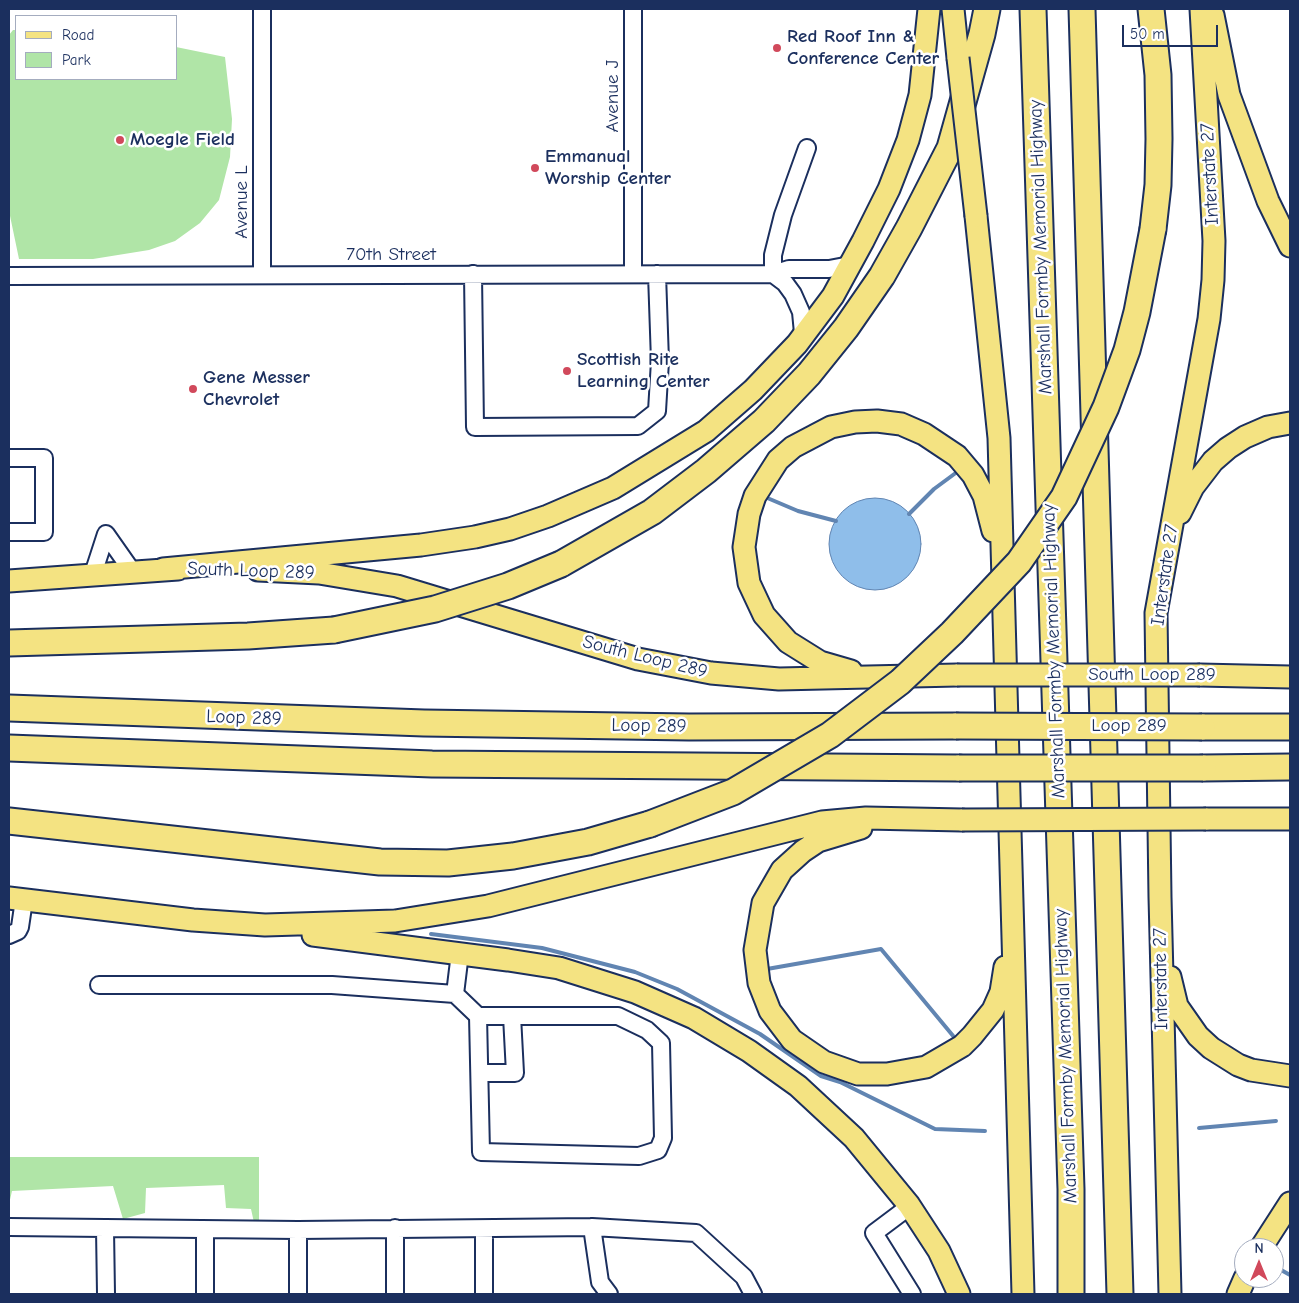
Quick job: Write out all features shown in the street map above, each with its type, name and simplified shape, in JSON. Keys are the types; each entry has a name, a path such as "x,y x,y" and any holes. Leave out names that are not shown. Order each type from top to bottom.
{"highway":[{"path":"9,643 248,636 334,630 435,609 508,586 561,564 652,512 706,471 764,421 809,374 846,328 882,276 910,228 950,148 982,34 987,9"},
{"name":"Marshall Formby Memorial Highway","path":"1033,9 1071,1180 1071,1294"},
{"path":"1082,9 1120,1294"},
{"path":"9,820 380,862 448,863 513,856 588,842 650,824 733,792 830,735 900,682 952,633 1019,562 1064,496 1106,407 1127,350 1137,312 1153,229 1158,185 1158,76 1151,9"},
{"name":"Loop 289","path":"9,708 327,721 689,727 1290,727"},
{"path":"9,748 432,764 959,768 1290,767"}],"main road":[{"path":"163,569 421,545 475,537 510,529 548,516 621,484 706,431 754,390 797,344 832,296 877,215 908,140 920,96 930,9"},
{"path":"952,9 999,438 1023,1294"},
{"name":"Interstate 27","path":"1170,1294 1160,897 1156,613 1209,319 1213,280 1214,241 1200,9"},
{"path":"1212,9 1229,95 1268,201 1290,246"},
{"path":"878,677 820,662 788,642 764,615 749,583 745,567 745,531 754,496 778,460 793,447 831,427 855,422 877,421 901,424 924,434 957,456 973,475 984,496 993,534 1003,604"},
{"path":"1156,613 1180,513 1194,487 1213,461 1228,448 1245,437 1261,430 1290,423"},
{"name":"South Loop 289","path":"9,581 163,569 319,573 389,584 638,659 711,673 779,678 957,675 1288,676"},
{"path":"910,817 843,832 818,841 793,859 772,884 759,917 756,966 763,995 770,1011 792,1040 824,1062 858,1074 907,1072 940,1060 962,1046 992,1010 1001,992 1012,933"},
{"path":"193,920 265,925 329,924 396,921 433,916 488,906 623,873 750,838 822,822 910,817 962,820 1290,820"},
{"path":"1160,897 1173,994 1188,1023 1211,1048 1238,1065 1263,1073 1290,1076"},
{"path":"16,899 559,968 635,992 694,1018 749,1051 806,1092 854,1138 910,1206 939,1251 959,1294"},
{"path":"1267,1238 1290,1203"}],"street":[{"name":"Avenue L","path":"262,9 262,275"},
{"name":"Avenue J","path":"633,9 633,274"},
{"path":"803,334 801,312 793,294 785,283 773,274 773,255 783,215 807,148"},
{"name":"70th Street","path":"9,276 773,274 788,269 829,269 850,265"},
{"path":"473,274 475,428 638,426 658,411 660,361 657,274"},
{"path":"9,458 44,458 44,532 9,532"},
{"path":"94,574 106,534 132,571"},
{"path":"9,935 18,931 20,927 16,899"},
{"path":"456,994 460,954"},
{"path":"99,985 332,984 456,994 478,1016 481,1152 639,1156 658,1150 663,1138 661,1043 647,1030 618,1016 478,1016"},
{"path":"480,1073 515,1073 512,1016"},
{"path":"910,1206 874,1233 912,1294"},
{"path":"9,1227 298,1230 592,1227 696,1233 744,1277 754,1294"},
{"path":"592,1227 603,1290"},
{"path":"394,1228 395,1294"},
{"path":"105,1229 106,1294"},
{"path":"484,1229 484,1294"},
{"path":"206,1230 206,1294"},
{"path":"298,1230 298,1294"}],"green space":[{"name":"Moegle Field","path":"15,30 15,80 178,80 178,47 225,57 232,119 230,157 219,200 200,223 175,241 149,250 93,259 19,259 9,211 9,35"},
{"path":"9,1157 259,1157 259,1227 255,1227 251,1209 226,1208 224,1185 146,1188 145,1213 123,1219 113,1186 12,1191 9,1204"}],"water":[{"path":"875,498 893,501 908,511 918,526 921,544 918,562 908,577 893,587 875,590 857,587 842,577 832,562 829,544 832,526 842,511 857,501"}],"waterway":[{"path":"909,514 934,489 957,472"},
{"path":"765,497 798,511 836,521"},
{"path":"431,934 542,948 635,972 677,989 760,1034 821,1076 840,1082 935,1129 985,1131"},
{"path":"767,969 881,949 954,1037"},
{"path":"1199,1128 1276,1121"},
{"path":"1284,1272 1290,1275"}],"place":[{"name":"Red Roof Inn & Conference Center","path":"777,48"},
{"name":"Moegle Field","path":"120,140"},
{"name":"Emmanual Worship Center","path":"535,168"},
{"name":"Scottish Rite Learning Center","path":"567,371"},
{"name":"Gene Messer Chevrolet","path":"193,389"}]}
